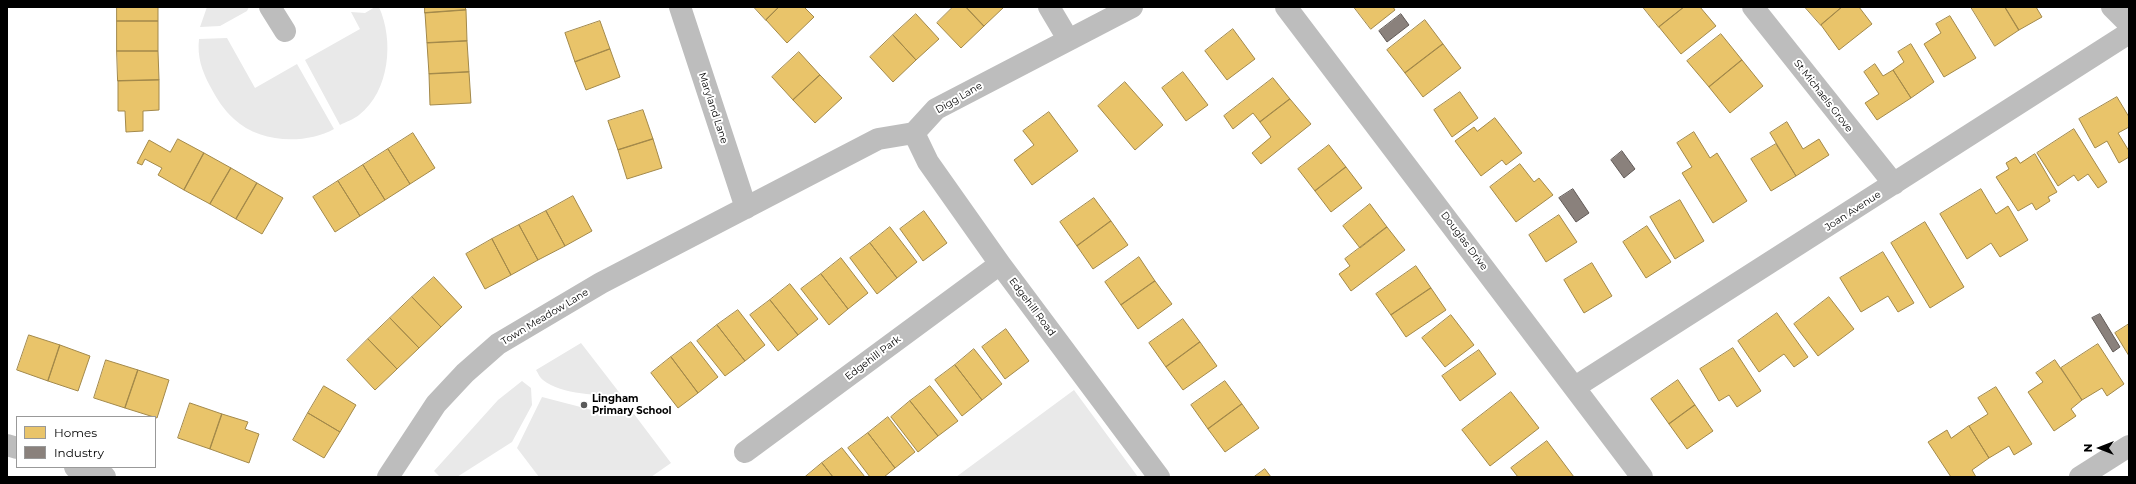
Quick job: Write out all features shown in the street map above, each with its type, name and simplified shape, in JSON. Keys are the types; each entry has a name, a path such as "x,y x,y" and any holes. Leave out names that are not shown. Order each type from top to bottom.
{"street":[{"path":"270,7 284,31"},
{"name":"Maryland Lane","path":"680,7 746,208"},
{"path":"1049,7 1068,40"},
{"name":"Digg Lane","path":"914,133 936,109 1132,7"},
{"name":"Douglas Drive","path":"1286,7 1642,477"},
{"name":"St Michaels Grove","path":"1753,7 1894,184"},
{"path":"2112,7 2129,24"},
{"name":"Joan Avenue","path":"1575,387 2129,33"},
{"path":"746,208 878,138 914,133"},
{"name":"Edgehill Road","path":"914,133 928,162 1000,264 1159,477"},
{"name":"Town Meadow Lane","path":"388,477 436,404 465,372 498,344 601,283 746,208"},
{"name":"Edgehill Park","path":"745,452 1000,264"},
{"path":"2080,477 2129,446"},
{"path":"78,468 105,477"}],"shaded area":[{"path":"207,7 249,7 247,11 220,26 200,27"},
{"path":"375,7 379,7 387,34 386,64 383,79 377,93 369,105 359,115 340,125 305,60 360,29 351,12 365,13"},
{"path":"227,38 255,88 297,64 334,129 310,138 282,139 256,133 244,127 234,119 220,104 202,69 199,58 199,39"},
{"path":"581,343 622,396 581,393 560,389 541,378 536,370"},
{"path":"522,381 531,388 532,405 512,442 457,477 440,477 434,471 498,400"},
{"path":"1074,390 1138,477 956,477"},
{"path":"542,397 596,411 634,414 671,463 651,477 539,477 517,448"}],"building: Homes":[{"path":"117,7 158,7 158,21 117,21"},
{"path":"425,7 465,7 466,10 425,13"},
{"path":"754,7 779,7 766,20"},
{"path":"779,7 804,7 814,17 787,43 766,20"},
{"path":"953,7 966,7 984,26 961,48 937,23"},
{"path":"966,7 1004,7 984,26"},
{"path":"1354,7 1393,7 1395,10 1371,29"},
{"path":"1643,7 1684,7 1659,27"},
{"path":"1684,7 1700,7 1716,26 1681,54 1659,27"},
{"path":"1805,7 1842,7 1821,25"},
{"path":"1842,7 1859,7 1872,24 1839,50 1821,25"},
{"path":"1971,7 2005,7 2019,30 1995,46"},
{"path":"2005,7 2036,7 2042,17 2019,30"},
{"path":"466,10 467,41 427,43 425,13"},
{"path":"916,14 939,39 916,60 893,35"},
{"path":"1950,16 1976,58 1944,77 1924,44 1941,33 1936,24"},
{"path":"1425,20 1443,44 1405,73 1387,50"},
{"path":"117,21 158,21 158,51 117,51"},
{"path":"600,21 610,49 575,62 565,33"},
{"path":"1233,29 1255,59 1227,80 1205,51"},
{"path":"1721,34 1742,60 1709,87 1687,61"},
{"path":"893,35 916,60 893,82 870,57"},
{"path":"467,41 469,72 429,74 427,43"},
{"path":"1443,44 1461,68 1423,97 1405,73"},
{"path":"1911,44 1934,82 1911,98 1893,70 1904,62 1898,52"},
{"path":"610,49 620,77 586,90 575,62"},
{"path":"117,51 158,51 159,80 118,81"},
{"path":"799,52 820,75 793,100 772,77"},
{"path":"1742,60 1763,86 1730,113 1709,87"},
{"path":"1875,64 1883,76 1893,70 1911,98 1877,120 1865,103 1879,94 1864,72"},
{"path":"469,72 471,103 430,105 429,74"},
{"path":"1183,72 1208,105 1186,121 1162,88"},
{"path":"820,75 842,98 815,123 793,100"},
{"path":"1273,78 1290,99 1260,122 1253,113 1233,129 1224,116"},
{"path":"159,80 159,110 143,111 143,131 126,132 125,111 118,111 118,81"},
{"path":"1125,82 1163,125 1135,150 1098,106"},
{"path":"1460,92 1478,118 1452,137 1434,110"},
{"path":"2117,97 2129,117 2129,127 2118,133 2129,151 2129,157 2119,163 2107,141 2095,148 2079,119"},
{"path":"1290,99 1311,124 1261,164 1252,153 1271,137 1260,122"},
{"path":"643,110 653,139 618,150 608,121"},
{"path":"1049,112 1078,151 1032,185 1014,160 1034,145 1023,131"},
{"path":"1495,118 1522,153 1506,165 1502,160 1481,176 1455,141 1474,127 1477,131"},
{"path":"1787,122 1803,149 1819,139 1829,155 1796,176 1770,133"},
{"path":"2074,129 2107,182 2098,188 2088,174 2078,181 2074,175 2058,186 2037,153"},
{"path":"1694,132 1710,158 1717,153 1747,201 1713,223 1682,173 1692,167 1677,143"},
{"path":"413,133 435,168 410,184 388,149"},
{"path":"178,139 204,153 184,190 158,175 162,168 145,159 142,165 137,163 149,140 170,152"},
{"path":"653,139 662,168 627,179 618,150"},
{"path":"1776,144 1796,176 1771,191 1751,159"},
{"path":"1329,145 1346,167 1315,191 1298,169"},
{"path":"388,149 410,184 385,200 363,165"},
{"path":"204,153 231,168 210,204 184,190"},
{"path":"2035,154 2057,192 2048,197 2050,201 2036,210 2032,203 2018,211 1996,177 2009,169 2006,163 2016,157 2020,163"},
{"path":"1520,164 1534,182 1539,178 1553,195 1516,222 1490,187"},
{"path":"363,165 385,200 360,216 338,181"},
{"path":"1346,167 1362,188 1331,212 1315,191"},
{"path":"231,168 257,183 236,219 210,204"},
{"path":"338,181 360,216 335,232 313,197"},
{"path":"257,183 283,198 262,234 236,219"},
{"path":"1981,189 1996,214 2008,206 2028,240 2000,257 1991,243 1967,259 1940,214"},
{"path":"573,196 592,231 565,246 546,211"},
{"path":"1094,198 1111,221 1077,246 1060,222"},
{"path":"1680,200 1704,241 1675,259 1650,217"},
{"path":"1370,204 1387,227 1360,248 1343,226"},
{"path":"546,211 565,246 538,260 519,225"},
{"path":"924,211 947,243 923,261 900,229"},
{"path":"1559,215 1577,242 1546,262 1529,235"},
{"path":"1111,221 1128,245 1093,269 1077,246"},
{"path":"1925,222 1964,287 1930,308 1891,243"},
{"path":"519,225 538,260 511,275 492,239"},
{"path":"1647,226 1671,262 1646,278 1623,242"},
{"path":"890,227 917,262 897,278 870,243"},
{"path":"1387,227 1405,250 1351,291 1339,274 1350,266 1345,259"},
{"path":"492,239 511,275 485,289 466,254"},
{"path":"870,243 897,278 877,294 850,258"},
{"path":"1883,252 1914,303 1898,312 1888,296 1861,312 1840,278"},
{"path":"1139,257 1155,281 1121,305 1105,282"},
{"path":"841,258 868,293 848,309 821,274"},
{"path":"1592,263 1612,296 1584,313 1564,280"},
{"path":"1416,266 1431,288 1391,315 1376,294"},
{"path":"821,274 848,309 829,325 801,289"},
{"path":"434,277 462,307 441,327 412,297"},
{"path":"1155,281 1172,304 1138,329 1121,305"},
{"path":"790,284 818,319 798,335 770,300"},
{"path":"1431,288 1446,310 1406,337 1391,315"},
{"path":"412,297 441,327 419,348 390,318"},
{"path":"1829,297 1854,329 1818,356 1794,324"},
{"path":"770,300 798,335 778,351 750,315"},
{"path":"738,310 765,345 745,361 717,325"},
{"path":"1777,313 1808,357 1794,367 1784,354 1759,372 1738,341"},
{"path":"1451,315 1474,345 1445,367 1422,338"},
{"path":"390,318 419,348 397,369 368,339"},
{"path":"1183,319 1200,342 1166,367 1149,343"},
{"path":"2129,324 2129,356 2115,333"},
{"path":"717,325 745,361 725,376 697,341"},
{"path":"1006,329 1029,361 1005,379 982,347"},
{"path":"29,335 60,345 48,381 17,370"},
{"path":"368,339 397,369 375,390 347,360"},
{"path":"691,342 718,377 698,393 671,357"},
{"path":"1200,342 1217,366 1183,390 1166,367"},
{"path":"2098,344 2124,384 2107,396 2102,388 2082,400 2061,368"},
{"path":"60,345 90,356 78,391 48,381"},
{"path":"1733,348 1761,391 1737,407 1729,395 1719,401 1700,369"},
{"path":"974,349 1002,384 982,400 955,365"},
{"path":"1479,350 1496,374 1460,401 1442,376"},
{"path":"671,357 698,393 678,408 651,373"},
{"path":"106,360 138,370 125,408 94,398"},
{"path":"2055,360 2082,400 2071,409 2076,416 2054,431 2028,392 2043,382 2036,373"},
{"path":"955,365 982,400 962,416 935,380"},
{"path":"138,370 169,380 157,418 156,416 151,416 125,408"},
{"path":"1678,380 1695,405 1669,424 1651,399"},
{"path":"1225,381 1242,404 1208,429 1191,405"},
{"path":"324,386 356,405 340,432 308,413"},
{"path":"930,386 958,421 938,436 910,401"},
{"path":"1996,387 2032,444 2014,455 2009,446 1989,458 1969,426 1988,414 1978,398"},
{"path":"1511,392 1539,428 1490,466 1462,430"},
{"path":"910,401 938,436 918,452 891,417"},
{"path":"190,403 222,414 210,449 178,438"},
{"path":"1242,404 1259,428 1225,452 1208,429"},
{"path":"1695,405 1713,431 1687,449 1669,424"},
{"path":"308,413 340,432 324,458 293,440"},
{"path":"222,414 248,422 245,429 259,434 249,463 210,449"},
{"path":"888,417 915,452 895,468 868,433"},
{"path":"1969,426 1989,458 1972,470 1976,477 1951,477 1928,442 1947,430 1951,438"},
{"path":"868,433 895,468 884,477 870,477 848,448"},
{"path":"1547,441 1574,477 1518,477 1511,468"},
{"path":"842,448 865,477 833,477 822,463"},
{"path":"822,463 833,477 805,477"},
{"path":"1265,469 1271,477 1254,477"}],"building: Industry":[{"path":"1401,14 1409,25 1387,42 1379,31"},
{"path":"1622,151 1635,169 1624,178 1611,160"},
{"path":"1573,189 1589,213 1576,222 1559,198"},
{"path":"2100,314 2120,347 2113,352 2092,318"}],"place":[{"name":"Lingham Primary School","path":"584,405"}]}
